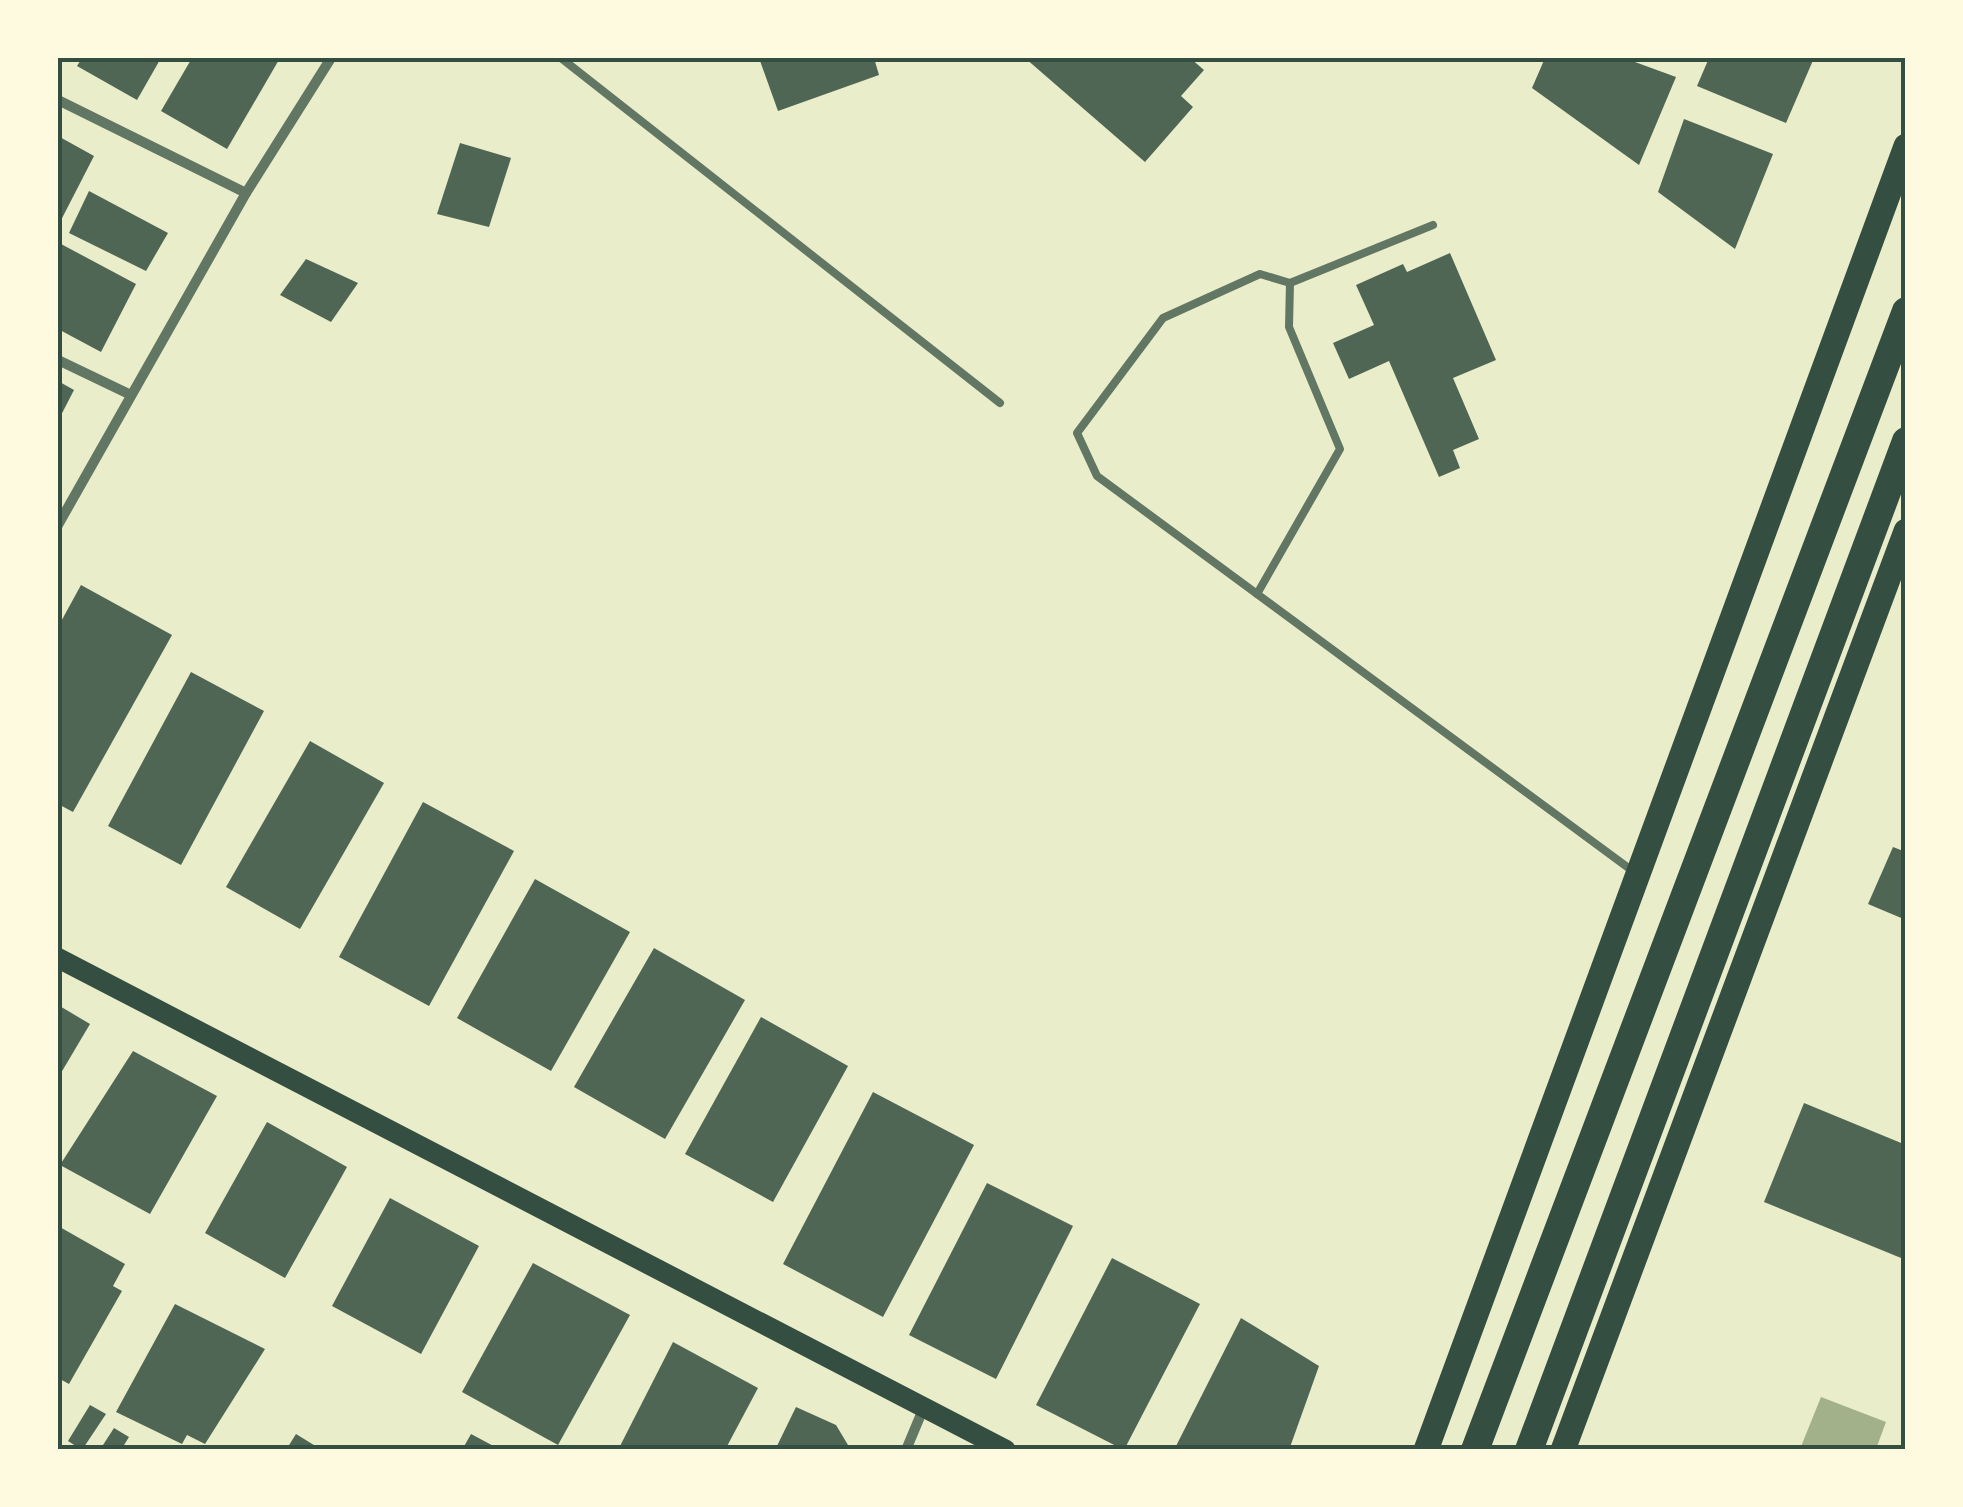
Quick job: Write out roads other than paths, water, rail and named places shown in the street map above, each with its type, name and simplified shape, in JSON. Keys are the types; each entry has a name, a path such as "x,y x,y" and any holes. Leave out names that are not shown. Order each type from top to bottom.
{"highway":[{"path":"1475,1450 1906,312"},
{"path":"1529,1450 1906,440"}],"main road":[{"path":"1426,1450 1906,146"},
{"path":"1563,1450 1906,531"},
{"path":"58,958 1006,1450"}],"street":[{"path":"58,526 246,193 331,58"},
{"path":"58,100 246,193"},
{"path":"58,360 131,395"},
{"path":"906,1450 924,1407"}],"lane":[{"path":"561,58 1000,403"},
{"path":"1433,225 1290,283 1260,274 1163,318 1077,433 1097,476 1637,874"},
{"path":"1257,594 1340,449 1289,327 1290,283"}]}
